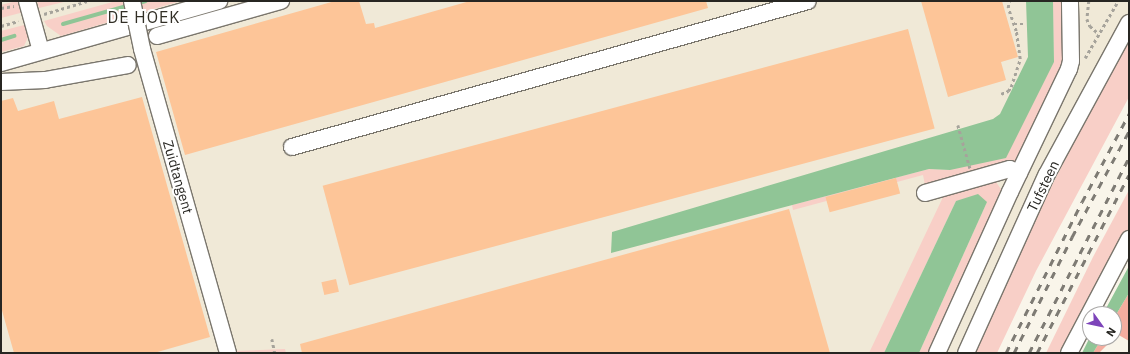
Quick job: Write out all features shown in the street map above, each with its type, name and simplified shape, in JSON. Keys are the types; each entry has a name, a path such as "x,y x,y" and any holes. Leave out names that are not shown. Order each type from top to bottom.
{"street":[{"path":"27,1 41,51"},
{"name":"Zuidtangent","path":"132,1 142,49 228,353"},
{"path":"1,63 219,1"},
{"path":"157,36 281,1"},
{"path":"292,147 808,1"},
{"name":"Tufsteen","path":"937,353 1019,173 1069,68 1071,61 1070,1"},
{"name":"Tufsteen","path":"966,353 1047,174 1129,23"},
{"path":"1,82 45,80 128,65"},
{"name":"Tufsteen","path":"925,193 1010,169 1019,173"},
{"path":"1069,353 1129,239"}],"path":[{"path":"1001,94 1008,91 1011,87 1020,59 1014,24 1008,8 1009,1"},
{"path":"1089,1 1087,19 1090,26 1099,34"},
{"path":"1014,24 1024,24"},
{"path":"958,125 971,174"},
{"path":"272,339 275,353"}],"shaded area":[{"path":"1,1 1129,1 1129,83 992,353 1,353"},
{"path":"21,1 24,12 1,18 1,5"},
{"path":"37,1 68,1 39,8"},
{"path":"116,1 181,1 61,36 47,26 44,21"},
{"path":"1026,1 1053,1 1054,62 1006,158 950,170 929,169 611,253 612,232 993,119 1000,114 1028,57"},
{"path":"1053,1 1064,1 1065,57 1063,65 1019,159 1014,162 925,185 923,175 793,210 792,205 929,169 950,170 1054,62"},
{"path":"28,24 29,35 24,46 1,52 1,31"},
{"path":"1129,36 1129,97 1036,271 997,353 975,353 1046,197"},
{"path":"996,182 1003,192 929,353 919,353 987,202 956,201 884,353 869,353 944,195"},
{"path":"1129,190 1129,232 1090,306 1082,306 1082,321 1065,353 1046,353 1093,257"},
{"path":"978,194 987,202 919,353 884,353 956,201"},
{"path":"1129,266 1129,293 1121,306 1107,306"},
{"path":"1129,293 1129,341 1122,337 1121,306"},
{"path":"1086,346 1097,346 1093,353 1082,353"},
{"path":"1097,346 1106,346 1099,353 1093,353"},
{"path":"285,349 286,353 235,353 235,351"}],"building":[{"path":"335,1 359,1 366,24 374,23 375,28 470,1 706,1 708,8 185,155 156,52"},
{"path":"921,1 1002,1 1018,57 1001,62 1006,80 948,97"},
{"path":"908,29 935,128 349,285 323,186"},
{"path":"142,97 210,337 154,353 14,353 1,307 1,101 13,98 18,111 54,101 59,119"},
{"path":"896,178 900,193 830,212 825,197"},
{"path":"789,209 830,353 302,353 300,344"},
{"path":"336,279 339,292 324,295 321,282"}],"waterway":[{"path":"136,4 146,1"},
{"path":"63,24 130,5"},
{"path":"1,40 14,36"}],"railway":[{"path":"1006,353 1082,202 1129,114"},
{"path":"1014,353 1072,237 1129,131"},
{"path":"1029,353 1129,158"},
{"path":"1037,353 1129,175"}],"district":[{"name":"DE HOEK","path":"144,17"}]}
